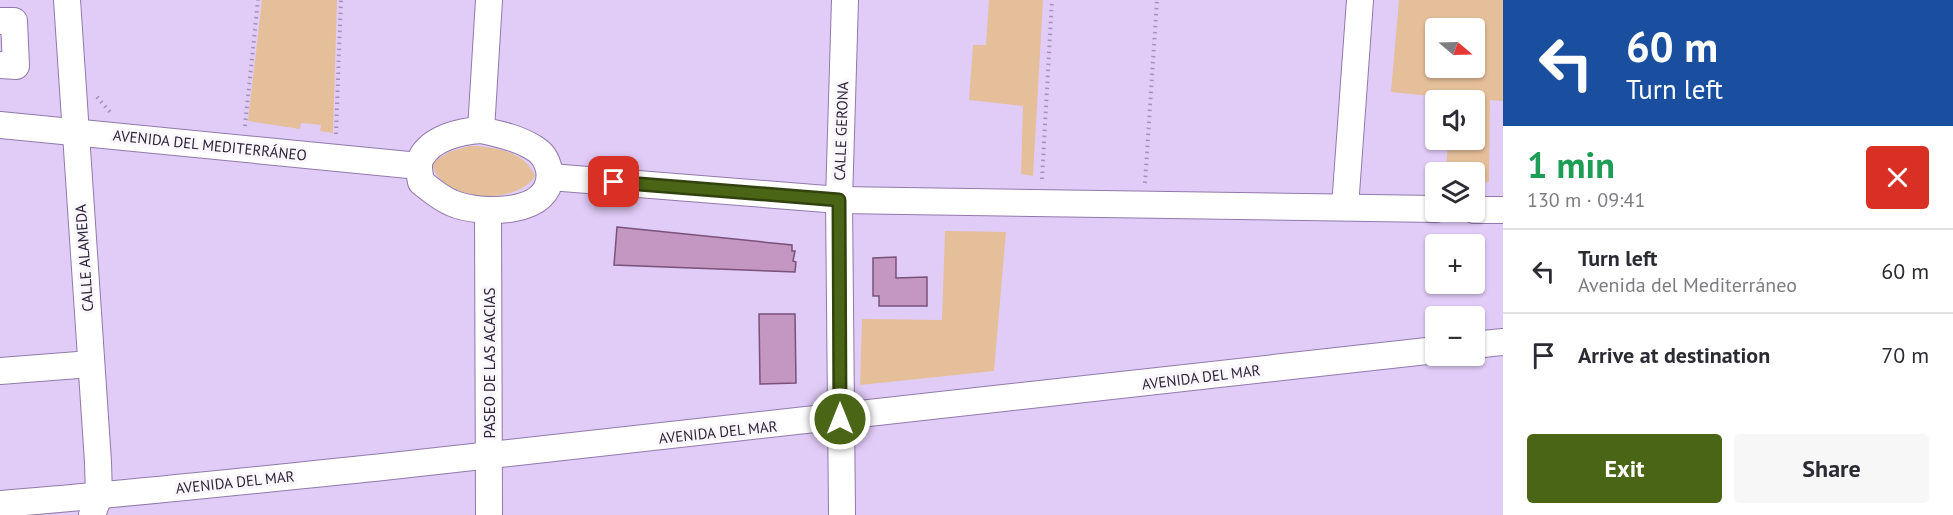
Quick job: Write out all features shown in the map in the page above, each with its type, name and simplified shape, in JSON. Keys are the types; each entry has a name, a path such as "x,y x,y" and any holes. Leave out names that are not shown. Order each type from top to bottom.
{"street":[{"name":"CALLE ALAMEDA","path":"67,0 91,364 95,506"},
{"path":"481,130 489,0"},
{"name":"CALLE GERONA","path":"842,515 839,200 845,0"},
{"path":"1345,207 1360,0"},
{"path":"0,21 14,21 16,66 0,65"},
{"name":"AVENIDA DEL MEDITERRÁNEO","path":"0,124 419,166"},
{"path":"481,130 502,135 535,148 547,160 550,177 545,191 528,205 488,210 452,204 421,182 419,166 421,158 441,140 463,132 481,130"},
{"path":"550,177 839,200 1425,209"},
{"name":"PASEO DE LAS ACACIAS","path":"488,210 489,515"},
{"path":"1485,210 1503,210"},
{"path":"1485,344 1503,342"},
{"name":"AVENIDA DEL MAR","path":"0,504 95,506 489,456 840,419 1425,351"},
{"path":"0,371 91,364"}],"path":[{"path":"234,126 245,127 258,0"},
{"path":"336,136 341,0"},
{"path":"1040,203 1052,0"},
{"path":"1143,204 1156,0"},
{"path":"95,88 98,99 111,113"}],"shaded area":[{"path":"262,0 337,0 333,133 320,131 321,125 301,123 300,129 248,121"},
{"path":"989,0 1043,0 1033,176 1021,174 1023,106 969,100 973,45 986,45"},
{"path":"1399,0 1503,0 1503,101 1490,100 1489,182 1485,182 1485,162 1447,162 1447,150 1485,150 1485,90 1425,90 1425,95 1391,92"},
{"path":"469,146 488,147 516,156 524,161 535,176 525,186 511,193 495,196 462,192 448,185 437,175 432,163 449,152"},
{"path":"945,231 1006,232 994,371 860,385 862,319 942,320"}],"building":[{"path":"617,227 792,245 792,251 795,251 793,261 796,262 795,272 614,265"},
{"path":"896,257 896,278 927,277 927,306 879,306 879,296 873,296 873,258"},
{"path":"759,314 795,314 796,383 760,384"}],"route":[{"path":"614,182 839,200 840,419"}]}
